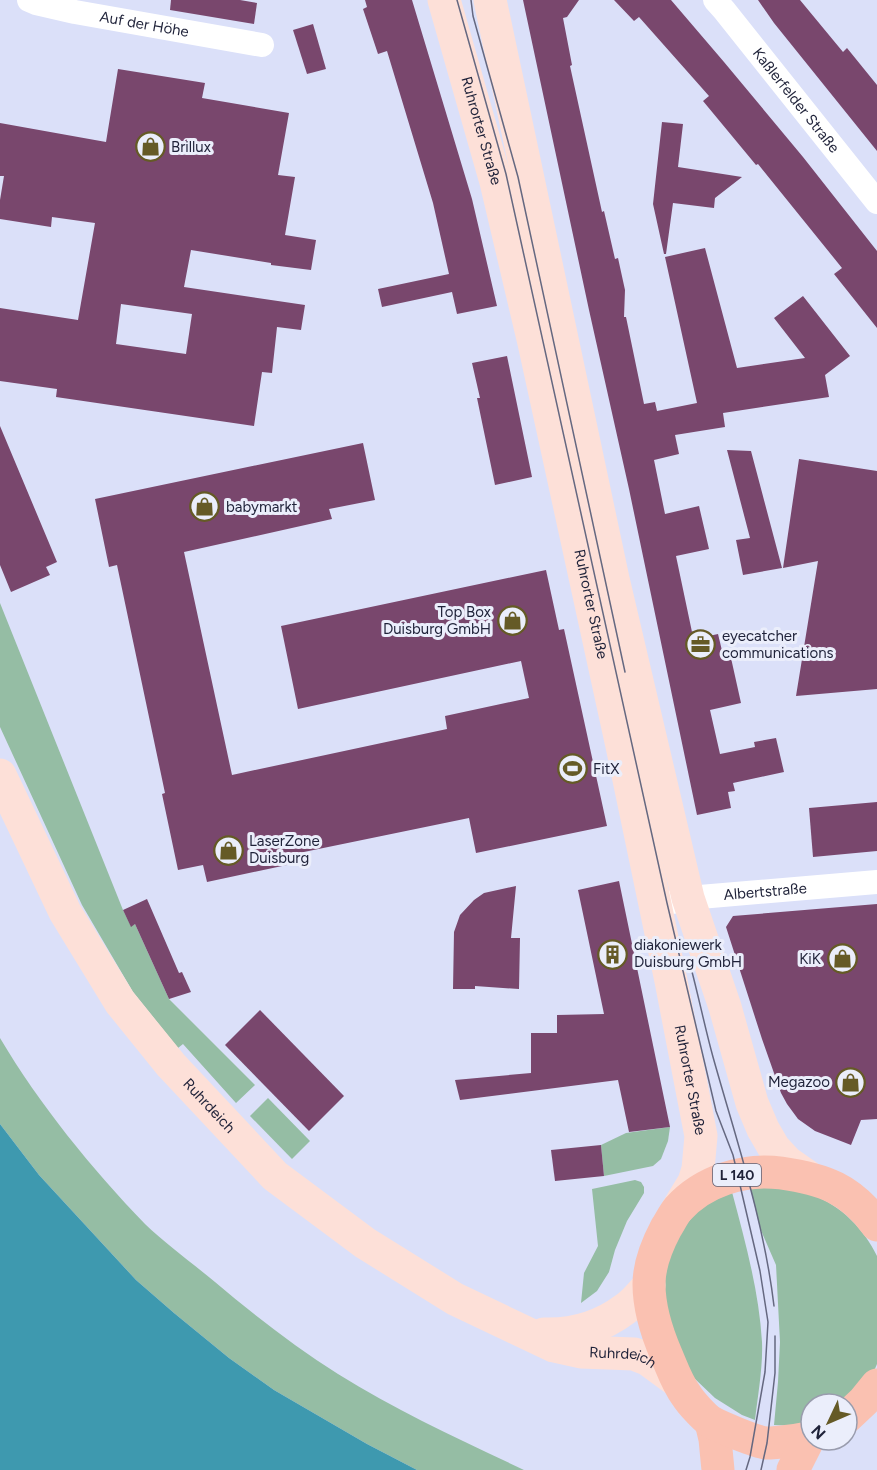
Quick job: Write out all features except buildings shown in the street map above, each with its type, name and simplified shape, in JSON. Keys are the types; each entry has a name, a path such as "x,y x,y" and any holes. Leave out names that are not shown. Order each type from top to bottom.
{"main road":[{"name":"Ruhrorter Straße","path":"444,0 496,182 534,343 622,746 701,1136 698,1169 694,1182 661,1238 652,1260 649,1285 654,1317 661,1342 677,1381 687,1397 711,1422 752,1440 767,1443 799,1439"},
{"name":"Ruhrorter Straße","path":"490,0 613,579 688,898 725,1007 752,1103 774,1148 787,1162 807,1176 845,1192 873,1216"},
{"name":"Ruhrdeich","path":"0,775 65,912 120,1002 171,1065 275,1176 365,1243 455,1299 554,1346 581,1352 634,1354 647,1359 677,1381"},
{"name":"Ruhrorter Straße","path":"677,1210 695,1194 715,1183 747,1173 770,1171 807,1176"},
{"name":"Ruhrdeich","path":"528,1334 558,1335 588,1329 627,1308 649,1285"},
{"path":"859,1406 877,1385"},
{"path":"711,1422 718,1470"},
{"name":"Ruhrorter Straße","path":"793,1470 803,1452"}],"street":[{"name":"Auf der Höhe","path":"29,0 75,12 262,45"},
{"name":"Kaßlerfelder Straße","path":"715,0 877,202"},
{"name":"Albertstraße","path":"655,906 688,898 877,882"}],"green space":[{"path":"0,603 123,910 131,926 135,924 169,999 255,1085 236,1103 183,1044 178,1048 133,992 82,905 0,727"},
{"path":"0,1038 49,1111 86,1158 145,1224 170,1246 275,1330 360,1388 524,1470 417,1470 274,1390 229,1358 174,1313 136,1280 39,1175 0,1124"},
{"path":"268,1098 310,1141 292,1159 250,1116"},
{"path":"670,1127 668,1141 661,1159 653,1166 604,1176 601,1145 626,1133"},
{"path":"635,1180 641,1182 644,1193 627,1221 609,1272 597,1291 581,1303 584,1273 598,1246 592,1189"},
{"path":"765,1186 807,1193 823,1199 858,1227 877,1256 877,1364 874,1371 854,1392 799,1392 799,1425 796,1426 774,1425 780,1342 776,1265 760,1228 750,1187"},
{"path":"732,1192 751,1266 762,1342 755,1420 742,1415 715,1398 693,1377 684,1363 662,1293 673,1238 699,1208"}],"water":[{"path":"0,1124 39,1175 136,1280 174,1313 229,1358 274,1390 417,1470 0,1470"}],"tram line":[{"path":"457,0 506,174 667,903 716,1111 733,1155 760,1271 768,1322 765,1372 746,1470"},
{"path":"471,0 473,16 518,177 625,672"},
{"path":"691,968 756,1211 774,1306"},
{"path":"761,1470 767,1443 775,1373 775,1336"}],"place":[{"name":"Brillux","path":"150,147"},
{"name":"babymarkt","path":"205,507"},
{"name":"Top Box Duisburg GmbH","path":"512,621"},
{"name":"eyecatcher communications","path":"701,645"},
{"name":"FitX","path":"572,769"},
{"name":"LaserZone Duisburg","path":"228,850"},
{"name":"diakoniewerk Duisburg GmbH","path":"613,954"},
{"name":"KiK","path":"842,959"},
{"name":"Megazoo","path":"851,1082"}]}
